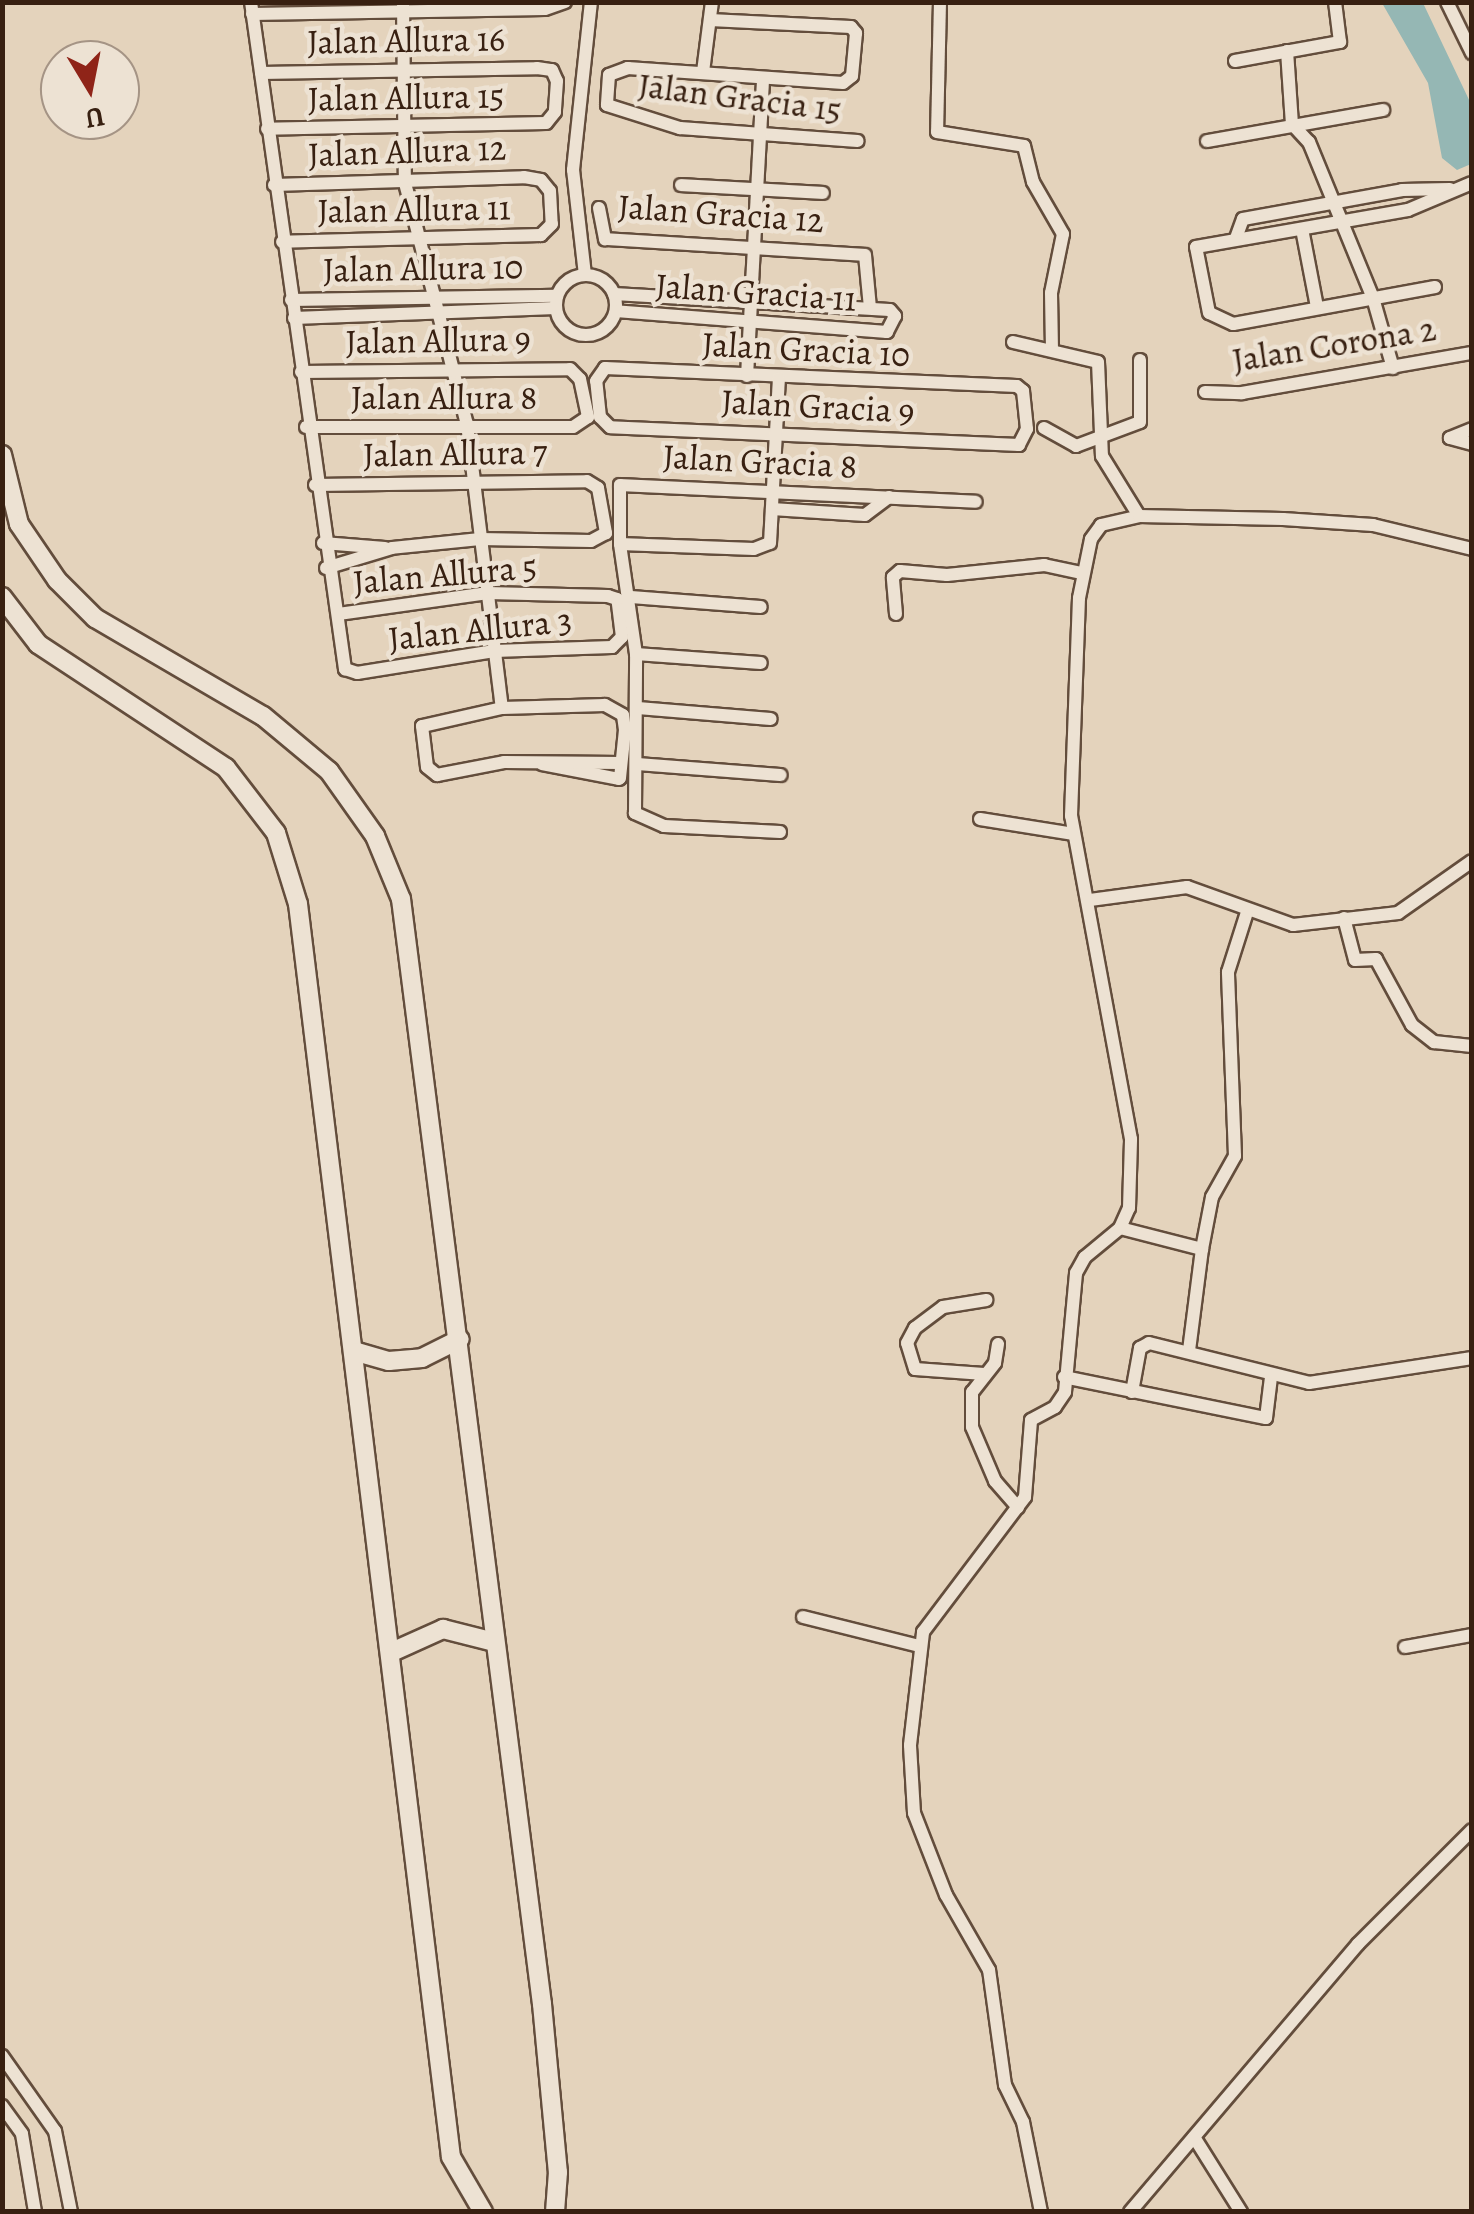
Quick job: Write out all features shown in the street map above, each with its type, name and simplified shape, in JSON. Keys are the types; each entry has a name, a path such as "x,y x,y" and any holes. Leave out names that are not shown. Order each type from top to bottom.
{"street":[{"path":"585,275 573,170 591,2"},
{"path":"710,20 851,27 854,72 844,83 702,72 712,2"},
{"path":"940,2 937,132 1024,146 1033,182 1063,234 1065,251 1051,294 1052,348"},
{"path":"1235,61 1343,40 1335,2"},
{"path":"1447,2 1472,53"},
{"path":"338,614 326,568 251,8 562,5"},
{"path":"403,8 405,183 430,299 467,424 502,708"},
{"path":"1287,50 1292,124 1310,142 1330,204 1373,298 1393,368"},
{"name":"Jalan Gracia 15","path":"702,72 617,69 606,92 614,112 760,136 858,141"},
{"name":"Jalan Allura 16","path":"261,73 552,70 555,112 546,123"},
{"path":"747,376 763,78"},
{"path":"1207,141 1383,110"},
{"name":"Jalan Allura 15","path":"267,129 546,123"},
{"name":"Jalan Allura 12","path":"274,185 540,180 550,191 547,233"},
{"path":"1435,287 1317,307 1248,324 1212,318 1196,247 1408,210 1472,183"},
{"path":"680,185 823,192"},
{"path":"1236,238 1243,219 1402,190 1458,190"},
{"name":"Jalan Gracia 12","path":"599,208 605,239 865,254 870,308"},
{"path":"1302,228 1317,307"},
{"name":"Jalan Allura 11","path":"282,242 547,233"},
{"path":"585,275 614,294 616,311 610,324 587,336 563,326 556,302 585,275"},
{"name":"Jalan Gracia 11","path":"614,294 751,305 890,310 894,327 750,323 616,311"},
{"name":"Jalan Allura 10","path":"291,300 556,302"},
{"name":"Jalan Allura 10","path":"294,318 436,313 556,302"},
{"path":"1013,342 1091,356 1102,368 1104,464 1140,516"},
{"name":"Jalan Corona 2","path":"1205,392 1242,393 1472,352"},
{"path":"1044,428 1066,446 1140,422 1140,360"},
{"name":"Jalan Gracia 10","path":"615,428 600,417 596,381 605,368 1024,391 1027,429 1018,445"},
{"name":"Jalan Allura 9","path":"300,372 576,372 588,417 582,424"},
{"path":"779,378 771,538 764,548 620,544 624,598 636,654 637,764 632,803 642,820 780,832"},
{"name":"Jalan Allura 8","path":"306,427 582,424"},
{"name":"Jalan Gracia 9","path":"615,428 1018,445"},
{"path":"1472,429 1450,438 1472,444"},
{"path":"2,455 19,524 57,580 95,618 263,716 329,772 374,836 401,899 542,2004 558,2172 555,2212"},
{"name":"Jalan Allura 7","path":"315,484 596,484 604,538 480,539"},
{"name":"Jalan Gracia 8","path":"620,544 618,489 626,484 976,502"},
{"name":"Jalan Gracia 8","path":"772,509 865,515 889,497"},
{"path":"1041,2212 1023,2122 1005,2085 989,1970 946,1895 910,1800 919,1646 935,1614 1018,1508 1028,1486 1030,1420 1061,1400 1076,1273 1085,1257 1120,1228 1134,1169 1090,900 1074,834 1083,573 1095,529 1140,516 1373,525 1472,549"},
{"path":"323,544 392,548 480,539"},
{"path":"326,568 392,548"},
{"path":"896,614 893,577 900,571 947,575 1044,565 1083,573"},
{"name":"Jalan Allura 5","path":"338,614 488,593 762,607"},
{"path":"2,597 38,644 226,768 276,833 298,904 394,1651 450,2157 484,2212"},
{"name":"Jalan Allura 3","path":"338,614 347,673 494,651 620,645 624,598"},
{"path":"636,654 761,663"},
{"path":"612,706 623,715 621,764 615,782 542,764 504,762 437,775 427,767 424,721 502,708 612,706"},
{"path":"638,708 771,720"},
{"path":"637,764 781,775"},
{"path":"980,819 1074,834"},
{"path":"1090,900 1186,887 1248,912 1293,924 1398,912 1472,861"},
{"path":"1188,1351 1212,1197 1235,1156 1228,972 1248,912"},
{"path":"1344,918 1354,960 1376,959 1412,1024 1434,1042 1472,1046"},
{"path":"1120,1228 1202,1249"},
{"path":"984,1374 915,1369 907,1343 914,1328 944,1307 986,1300"},
{"path":"356,1352 389,1361 422,1358 460,1339"},
{"path":"998,1344 994,1364 984,1374 970,1403 972,1427 996,1480 1018,1508"},
{"path":"1132,1392 1143,1344 1188,1351 1271,1377 1309,1382 1472,1358"},
{"path":"1064,1377 1266,1418 1271,1377"},
{"path":"803,1618 919,1646"},
{"path":"394,1651 443,1629 494,1642"},
{"path":"1405,1647 1472,1635"},
{"path":"1130,2212 1358,1944 1472,1830"},
{"path":"2,2056 55,2131 71,2212"},
{"path":"2,2106 22,2134 35,2212"},
{"path":"1194,2137 1241,2212"}],"water":[{"path":"1382,3 1423,3 1471,104 1471,164 1457,170 1442,158 1428,83"}]}
